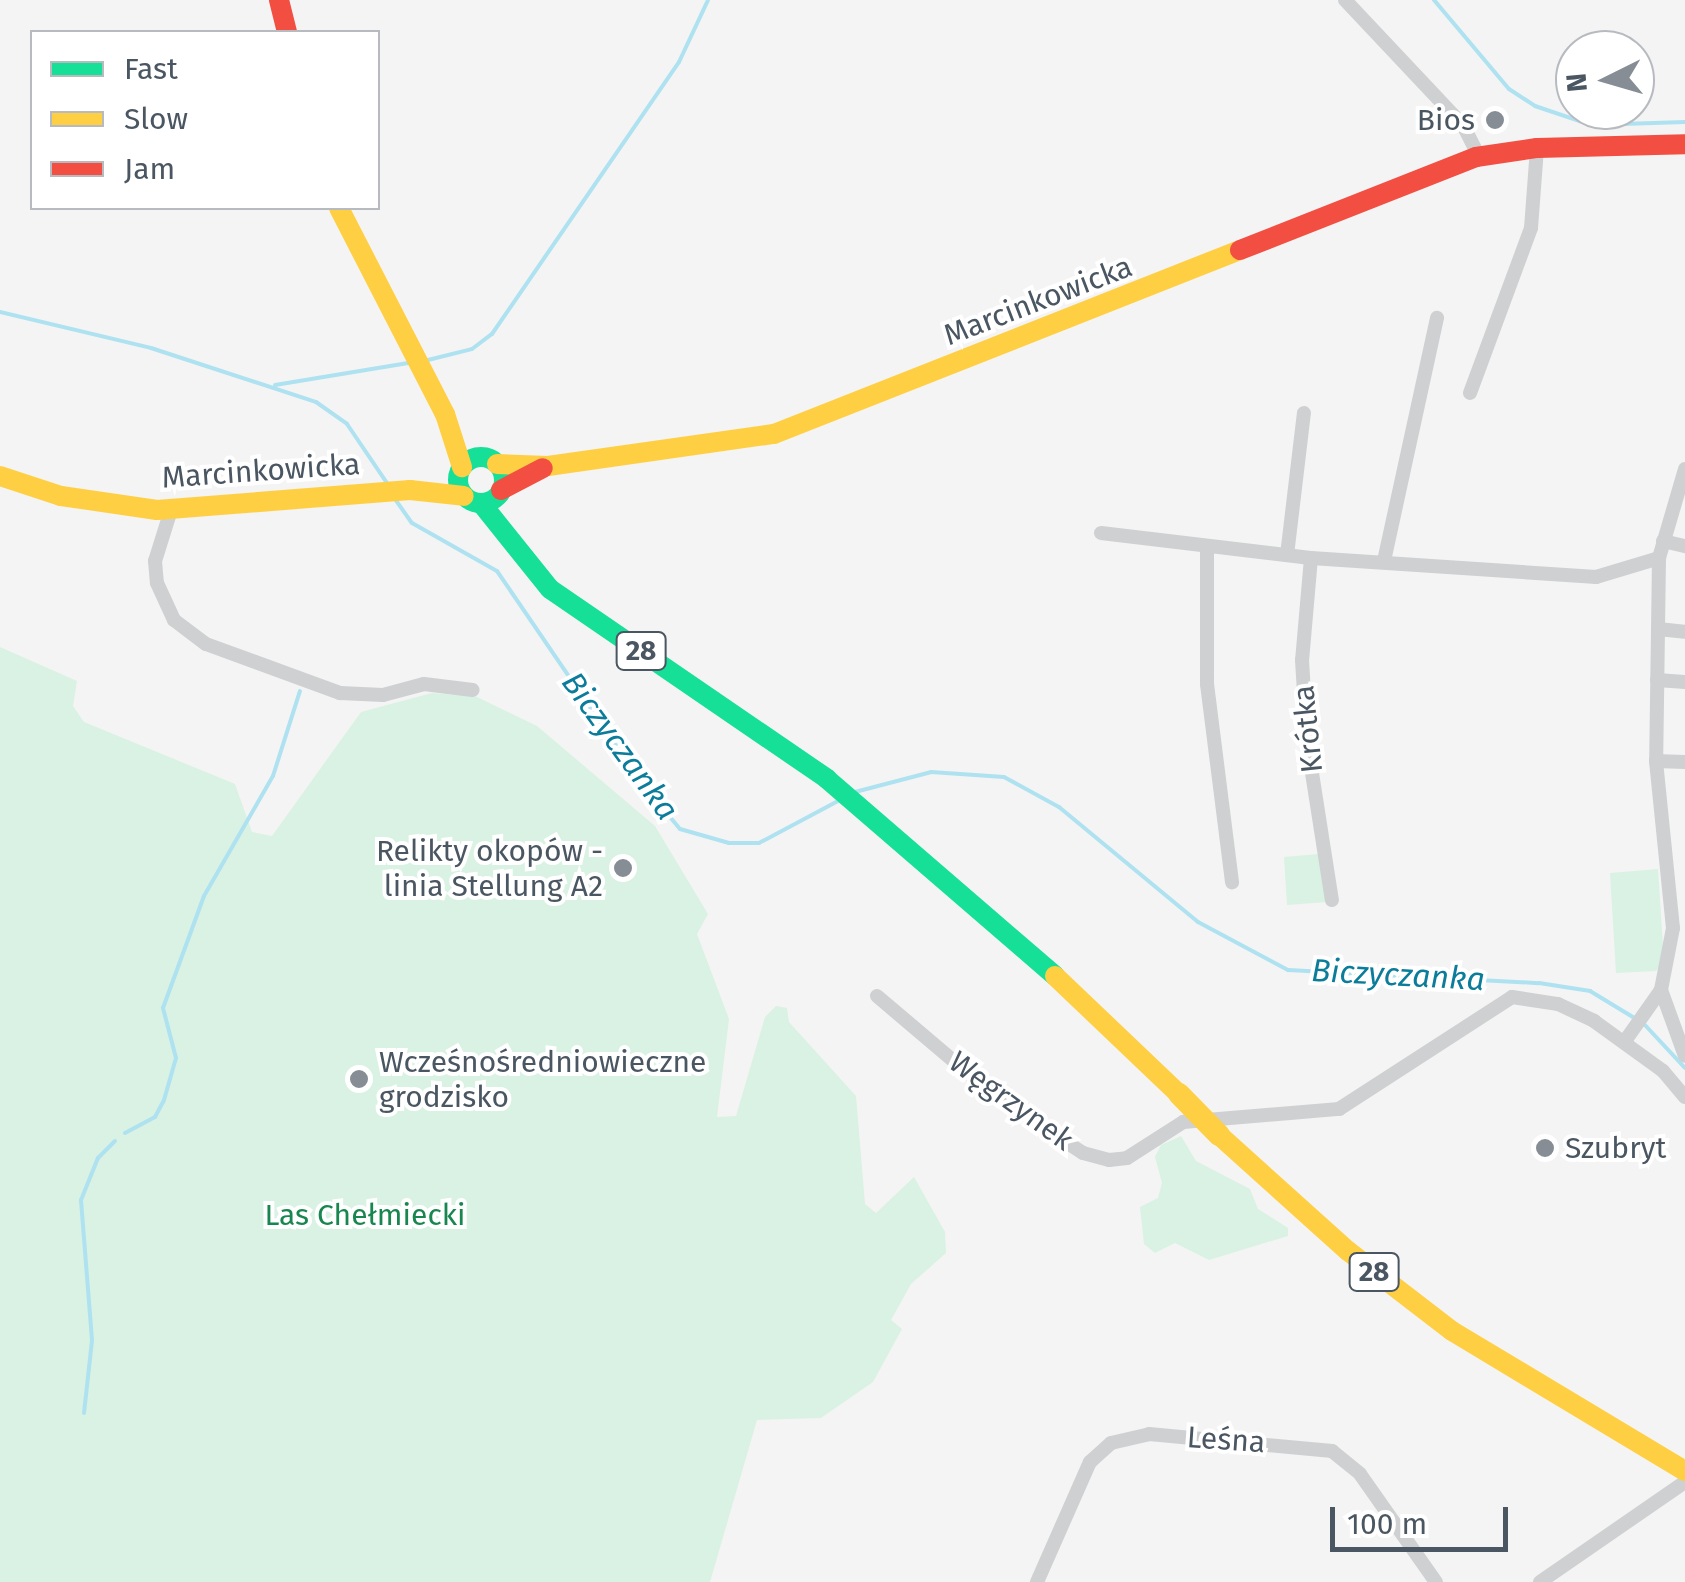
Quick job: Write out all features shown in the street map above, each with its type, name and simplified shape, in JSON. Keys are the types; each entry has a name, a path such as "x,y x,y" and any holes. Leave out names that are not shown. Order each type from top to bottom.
{"main road":[{"path":"280,0 287,30"},
{"name":"Marcinkowicka","path":"410,490 475,465 548,466 803,424 1480,156 1537,148 1685,144"},
{"name":"28","path":"340,210 400,334 475,465 508,537 572,606 827,778 875,817 1089,1004 1219,1135 1348,1251 1452,1332 1680,1472"},
{"name":"28","path":"475,465 486,496"},
{"name":"Marcinkowicka","path":"0,476 61,496 171,510 410,490 486,496 548,466"}],"street":[{"path":"1344,0 1463,125 1480,156"},
{"path":"1470,393 1531,228 1537,148"},
{"path":"1384,562 1437,318"},
{"path":"1287,555 1304,413"},
{"path":"1627,1038 1661,990 1671,958 1678,892 1656,761 1659,558 1685,469"},
{"path":"171,510 155,572 174,620 224,654 306,685 356,695 424,684 473,690"},
{"path":"1101,533 1311,558 1596,577 1659,558"},
{"path":"1664,541 1685,546"},
{"path":"1207,547 1207,684 1232,882"},
{"name":"Krótka","path":"1311,558 1302,660 1307,741 1332,900"},
{"path":"1658,629 1685,632"},
{"path":"1657,680 1685,682"},
{"path":"1656,761 1685,762"},
{"path":"1661,990 1685,1056"},
{"name":"Węgrzynek","path":"877,996 990,1092 1083,1153 1109,1160 1127,1158 1184,1122 1340,1108 1512,997 1558,1004 1627,1038 1685,1096"},
{"name":"Leśna","path":"1037,1582 1090,1462 1111,1443 1149,1434 1332,1451 1360,1474 1436,1582"},
{"path":"1540,1582 1680,1472"}],"green space":[{"name":"Las Chełmiecki","path":"0,647 77,681 73,706 84,722 235,784 252,832 272,836 361,712 432,693 475,696 537,726 655,826 708,914 697,934 729,1019 717,1117 736,1116 765,1017 776,1006 787,1008 789,1022 856,1096 865,1204 876,1213 914,1177 945,1232 946,1253 911,1284 891,1320 902,1329 873,1382 821,1418 757,1420 710,1582 0,1582"},
{"path":"1318,854 1327,902 1287,905 1284,857"},
{"path":"1658,869 1664,961 1656,971 1616,973 1610,873"},
{"path":"1181,1136 1196,1161 1250,1189 1258,1209 1288,1228 1288,1236 1209,1260 1175,1243 1155,1253 1144,1244 1140,1207 1158,1198 1162,1183 1155,1157 1161,1145"}],"waterway":[{"path":"428,360 472,349 492,334 679,62 708,0"},
{"path":"1434,0 1509,89 1535,106 1591,125 1685,122"},
{"name":"Biczyczanka","path":"0,312 151,348 316,402 347,424 389,486"},
{"path":"275,385 408,363"},
{"name":"Biczyczanka","path":"395,499 412,523 497,571 641,782 680,829 729,843 759,843 838,801"},
{"path":"125,1133 155,1117 164,1100 176,1058 163,1008 204,896 273,776 300,691"},
{"name":"Biczyczanka","path":"855,792 931,772 1004,777 1059,807 1198,922 1288,970 1539,983 1590,991 1636,1019"},
{"name":"Biczyczanka","path":"1644,1024 1685,1068"},
{"path":"84,1413 92,1340 81,1200 98,1158 115,1141"}],"traffic: fast":[{"path":"481,457 497,464 504,480 497,496 481,503 465,496 458,480 465,464 481,457"},
{"path":"481,503 550,589 827,779 1055,976"}],"traffic: slow":[{"path":"340,210 445,414 462,467"},
{"path":"497,464 548,466 774,434 1240,250"},
{"path":"0,476 61,496 157,510 410,490 464,496"},
{"path":"1055,976 1179,1094"},
{"path":"1179,1094 1219,1135"},
{"path":"1219,1135 1348,1251 1452,1331 1685,1471"}],"traffic: jam":[{"path":"279,0 286,30"},
{"path":"1240,250 1476,157 1537,148 1685,144"},
{"path":"501,490 543,468"}],"place":[{"name":"Bios","path":"1495,120"},
{"name":"Relikty okopów - linia Stellung A2","path":"623,868"},
{"name":"Wcześnośredniowieczne grodzisko","path":"359,1079"},
{"name":"Szubryt","path":"1545,1148"}]}
